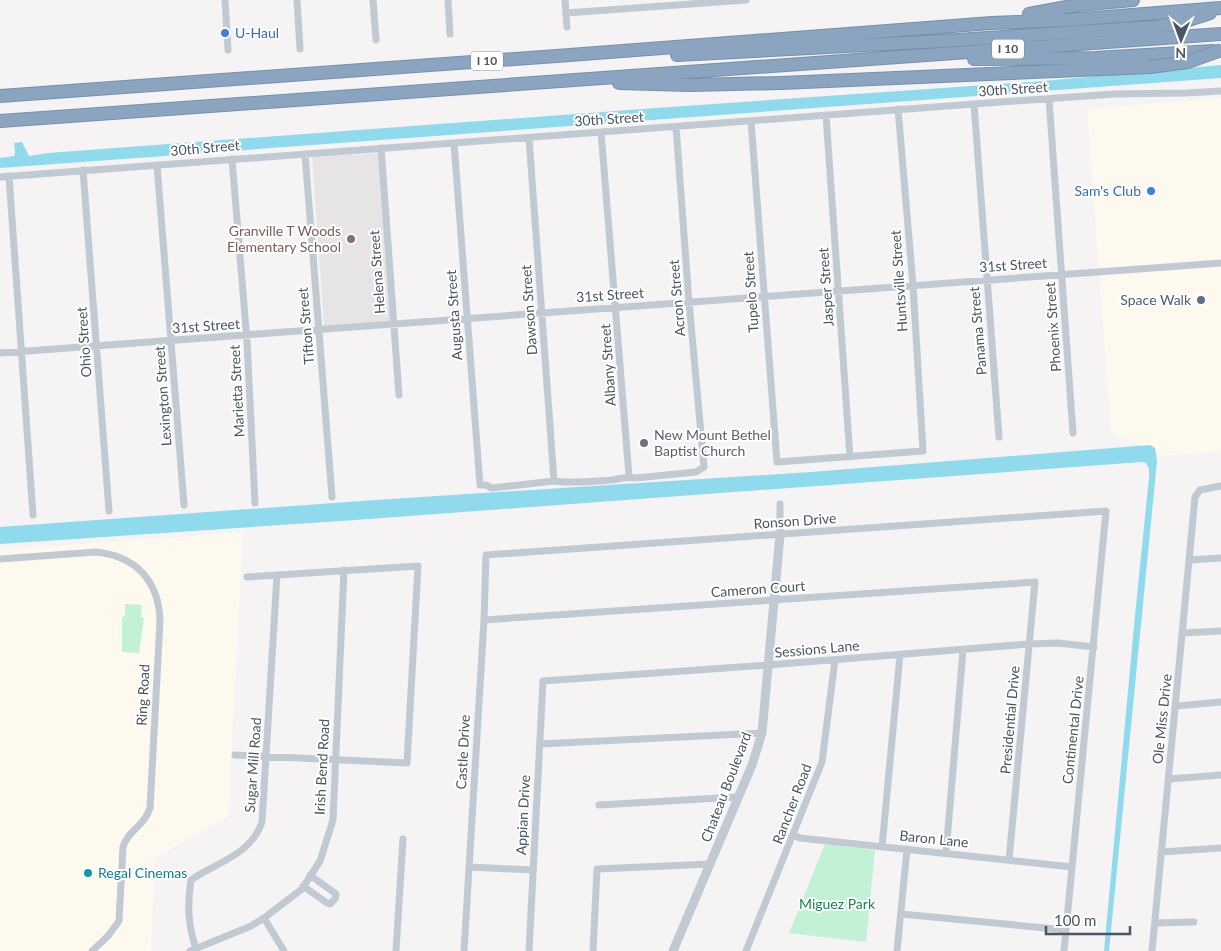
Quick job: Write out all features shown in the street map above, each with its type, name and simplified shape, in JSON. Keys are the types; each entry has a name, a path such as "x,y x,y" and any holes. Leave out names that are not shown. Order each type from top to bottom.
{"highway":[{"path":"992,23 1003,18 1077,5 1133,0"},
{"path":"570,55 703,55 1154,27 1194,19 1221,8"},
{"name":"I 10","path":"0,96 992,23 1221,8"},
{"name":"I 10","path":"0,121 1221,34"},
{"path":"916,56 1095,58 1221,51"},
{"path":"557,80 690,85 930,77 1165,65 1188,62 1221,51"}],"street":[{"path":"224,0 228,50"},
{"path":"297,0 300,49"},
{"path":"373,0 376,40"},
{"path":"448,0 450,34"},
{"path":"565,0 567,27"},
{"path":"566,13 746,0"},
{"name":"30th Street","path":"0,177 1114,94 1221,91"},
{"name":"Phoenix Street","path":"1049,99 1073,433"},
{"name":"Panama Street","path":"974,104 999,437"},
{"name":"Huntsville Street","path":"850,457 923,451 913,285 898,110"},
{"name":"Jasper Street","path":"826,115 850,457"},
{"name":"Tupelo Street","path":"751,121 777,462 850,457"},
{"name":"Acron Street","path":"628,476 636,478 696,472 704,466 676,127"},
{"name":"Albany Street","path":"601,132 628,476"},
{"name":"Dawson Street","path":"529,138 554,481"},
{"name":"Augusta Street","path":"454,143 480,485 492,488 554,481"},
{"name":"Helena Street","path":"381,148 399,395"},
{"name":"Tifton Street","path":"305,154 332,497"},
{"name":"Marietta Street","path":"232,159 246,335 255,503"},
{"name":"Lexington Street","path":"157,165 184,505"},
{"name":"Ohio Street","path":"84,170 109,511"},
{"path":"9,176 34,515"},
{"name":"31st Street","path":"0,353 1221,263"},
{"path":"554,481 563,483 597,481 628,476"},
{"name":"Ole Miss Drive","path":"1152,951 1195,497 1199,490 1221,486"},
{"name":"Chateau Boulevard","path":"673,951 752,765 762,733 780,535 780,504"},
{"name":"Ronson Drive","path":"486,555 1106,511"},
{"name":"Continental Drive","path":"1064,951 1106,511"},
{"name":"Ring Road","path":"0,560 96,552 108,553 123,558 136,566 150,583 158,602 160,621 150,808 139,827 125,841 123,848 119,921 108,936 92,951"},
{"name":"Castle Drive","path":"464,951 484,620 486,555"},
{"path":"1189,560 1221,558"},
{"path":"236,755 407,763 418,566 247,577"},
{"name":"Irish Bend Road","path":"193,950 251,926 264,918 304,886 320,861 332,820 344,570"},
{"name":"Sugar Mill Road","path":"193,950 188,909 191,880 236,855 250,843 262,822 277,574"},
{"name":"Cameron Court","path":"484,620 1035,582"},
{"name":"Presidential Drive","path":"1009,860 1035,582"},
{"path":"1183,633 1221,630"},
{"name":"Sessions Lane","path":"543,681 1029,644 1058,643 1094,647"},
{"path":"946,853 963,650"},
{"path":"882,847 900,655"},
{"name":"Rancher Road","path":"746,951 794,836 822,762 835,660"},
{"name":"Appian Drive","path":"529,951 543,681"},
{"path":"1176,706 1221,702"},
{"path":"540,744 762,733"},
{"path":"1169,779 1221,775"},
{"path":"599,806 737,797"},
{"name":"Baron Lane","path":"794,836 1072,868"},
{"path":"396,951 403,839"},
{"path":"1161,852 1221,848"},
{"path":"897,951 907,849"},
{"path":"593,951 597,870 711,864"},
{"path":"469,867 532,870"},
{"path":"304,886 327,903 330,904 335,899 336,894 310,875"},
{"path":"900,914 1066,930"},
{"path":"264,918 284,951"},
{"path":"1155,924 1194,922"}],"shaded area":[{"path":"1221,98 1221,451 1164,456 1111,432 1087,109"},
{"name":"Granville T Woods Elementary School","path":"379,153 391,321 324,326 312,157"},
{"path":"243,532 228,816 155,858 151,951 0,951 0,550"}],"green space":[{"path":"125,604 142,605 141,617 144,618 139,653 122,652 122,617 125,616"},
{"name":"Miguez Park","path":"825,844 875,850 866,942 789,933"}],"water":[{"path":"1221,65 1221,78 0,168 0,158 14,156 14,143 22,142 29,156 48,153 656,108 1043,81"},
{"path":"1150,445 1155,448 1157,461 1109,951 1104,951 1149,478 1149,469 1146,463 0,544 0,527 811,472"}],"place":[{"name":"U-Haul","path":"225,33"},
{"name":"Sam's Club","path":"1151,191"},
{"name":"Granville T Woods Elementary School","path":"351,239"},
{"name":"Space Walk","path":"1201,300"},
{"name":"New Mount Bethel Baptist Church","path":"644,443"},
{"name":"Regal Cinemas","path":"88,873"}]}
